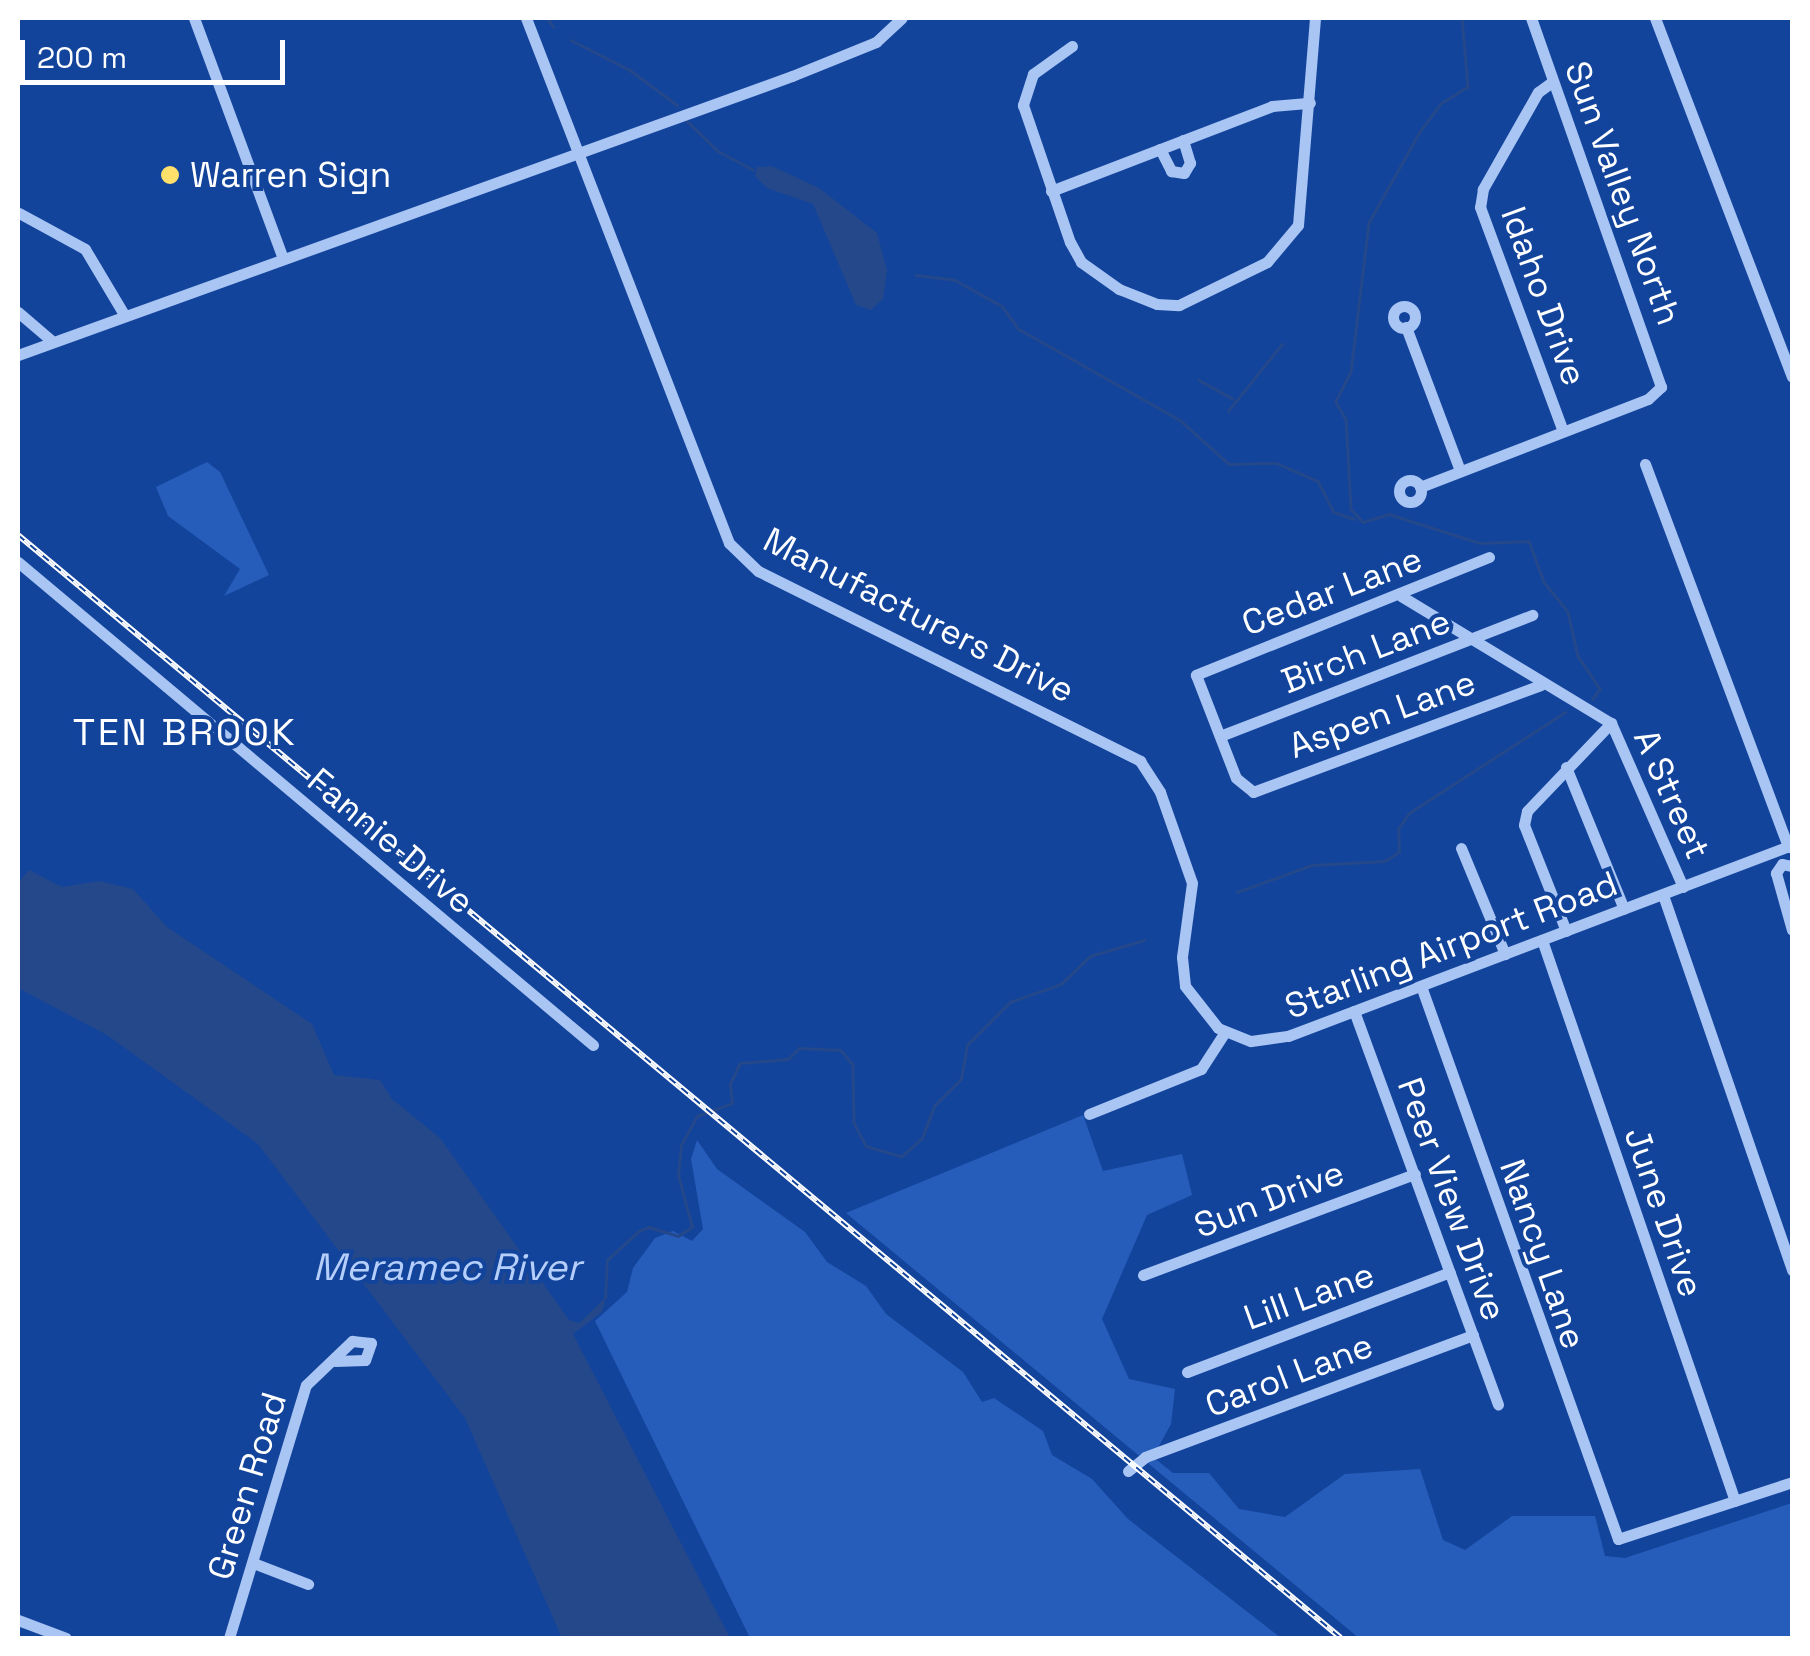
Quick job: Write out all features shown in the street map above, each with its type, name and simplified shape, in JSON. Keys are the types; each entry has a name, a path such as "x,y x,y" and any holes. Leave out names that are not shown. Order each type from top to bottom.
{"street":[{"path":"194,18 283,258"},
{"name":"Manufacturers Drive","path":"526,18 735,552 758,570 1116,737 1144,766 1165,807 1193,890 1184,981 1199,1011 1224,1032"},
{"path":"18,355 826,64 880,39 902,18"},
{"path":"1072,46 1041,65 1024,94 1025,122 1051,191 1088,268 1151,303 1190,302 1267,262 1293,235 1303,207 1315,18"},
{"name":"Sun Valley North","path":"1531,18 1661,387 1648,399 1562,428"},
{"path":"1655,18 1792,377"},
{"name":"Idaho Drive","path":"1552,82 1538,92 1483,190 1480,208 1562,428"},
{"path":"1051,191 1272,106 1310,102"},
{"path":"1160,148 1170,170 1184,173 1190,162 1183,140"},
{"path":"19,213 85,248 125,316"},
{"path":"18,312 53,342"},
{"path":"1406,328 1460,471"},
{"path":"1420,487 1562,428"},
{"path":"1645,464 1788,859 1777,885 1792,930"},
{"name":"Cedar Lane","path":"1220,736 1196,676 1489,558"},
{"name":"Fannie Drive","path":"18,562 593,1045"},
{"path":"1401,596 1541,685 1611,723 1527,811 1524,824 1566,931"},
{"name":"Birch Lane","path":"1220,736 1532,615"},
{"name":"Aspen Lane","path":"1220,736 1243,788 1253,792 1541,685"},
{"name":"A Street","path":"1611,723 1683,887"},
{"path":"1566,768 1624,909"},
{"path":"1461,848 1505,954"},
{"name":"Starling Airport Road","path":"1224,1032 1274,1040 1683,887 1788,859"},
{"path":"1663,895 1792,1270"},
{"name":"June Drive","path":"1542,940 1735,1501"},
{"name":"Nancy Lane","path":"1421,986 1618,1539 1735,1501"},
{"name":"Peer View Drive","path":"1354,1012 1498,1405"},
{"path":"1088,1114 1197,1071 1224,1032"},
{"name":"Sun Drive","path":"1143,1275 1415,1174"},
{"name":"Lill Lane","path":"1187,1372 1450,1272"},
{"name":"Carol Lane","path":"1128,1471 1145,1457 1473,1335"},
{"name":"Green Road","path":"230,1638 306,1385 335,1362"},
{"path":"1735,1501 1792,1482"},
{"path":"253,1563 308,1584"},
{"path":"18,1620 66,1638"}],"shaded area":[{"path":"207,462 220,472 269,575 224,596 240,569 168,516 156,487"},
{"path":"1083,1115 1103,1171 1182,1154 1192,1195 1147,1215 1102,1319 1129,1379 1175,1389 1171,1424 1153,1457 1173,1473 1209,1473 1239,1509 1285,1517 1345,1474 1420,1469 1443,1540 1465,1550 1512,1516 1595,1516 1605,1556 1625,1558 1792,1503 1792,1638 1359,1638 846,1213"},
{"path":"697,1140 717,1169 805,1232 827,1262 866,1286 886,1314 963,1372 982,1402 994,1398 1043,1431 1052,1455 1092,1479 1128,1519 1281,1638 750,1638 595,1321 627,1292 633,1268 655,1238 673,1231 692,1241 703,1229 691,1159"}],"water":[{"path":"772,166 819,188 877,233 887,270 883,299 871,310 856,305 813,204 767,188 755,176 757,167"},
{"name":"Meramec River","path":"29,870 62,887 99,881 133,889 167,927 312,1024 334,1075 380,1080 392,1099 440,1138 569,1320 579,1323 606,1297 602,1312 573,1334 730,1638 562,1638 465,1418 258,1144 107,1035 18,988 18,883"}],"waterway":[{"path":"547,18 554,27"},
{"path":"1462,18 1468,87 1441,104 1420,132 1369,223 1351,372 1336,402 1346,419 1351,509 1363,522 1389,514 1480,543 1529,541 1544,582 1568,612 1578,656 1600,689 1593,699"},
{"path":"571,40 630,70 677,105"},
{"path":"687,121 718,151 753,170"},
{"path":"916,275 955,280 1002,306 1019,329 1180,420 1229,464 1276,463 1318,481 1334,512 1354,519"},
{"path":"1228,411 1282,344"},
{"path":"1199,380 1232,398"},
{"path":"1237,892 1312,865 1385,861 1399,852 1398,829 1409,813 1565,712"},
{"path":"605,1298 607,1260 639,1231 649,1227 678,1236 692,1227 678,1175 681,1145 697,1116 732,1103 730,1084 740,1063 788,1059 799,1048 841,1050 853,1065 854,1123 866,1146 902,1156 922,1138 934,1106 961,1079 967,1045 1010,1002 1061,984 1090,956 1144,940"}],"railway":[{"path":"18,535 1341,1638"}],"place":[{"name":"Warren Sign","path":"170,175"}],"district":[{"name":"TEN BROOK","path":"185,733"}]}
